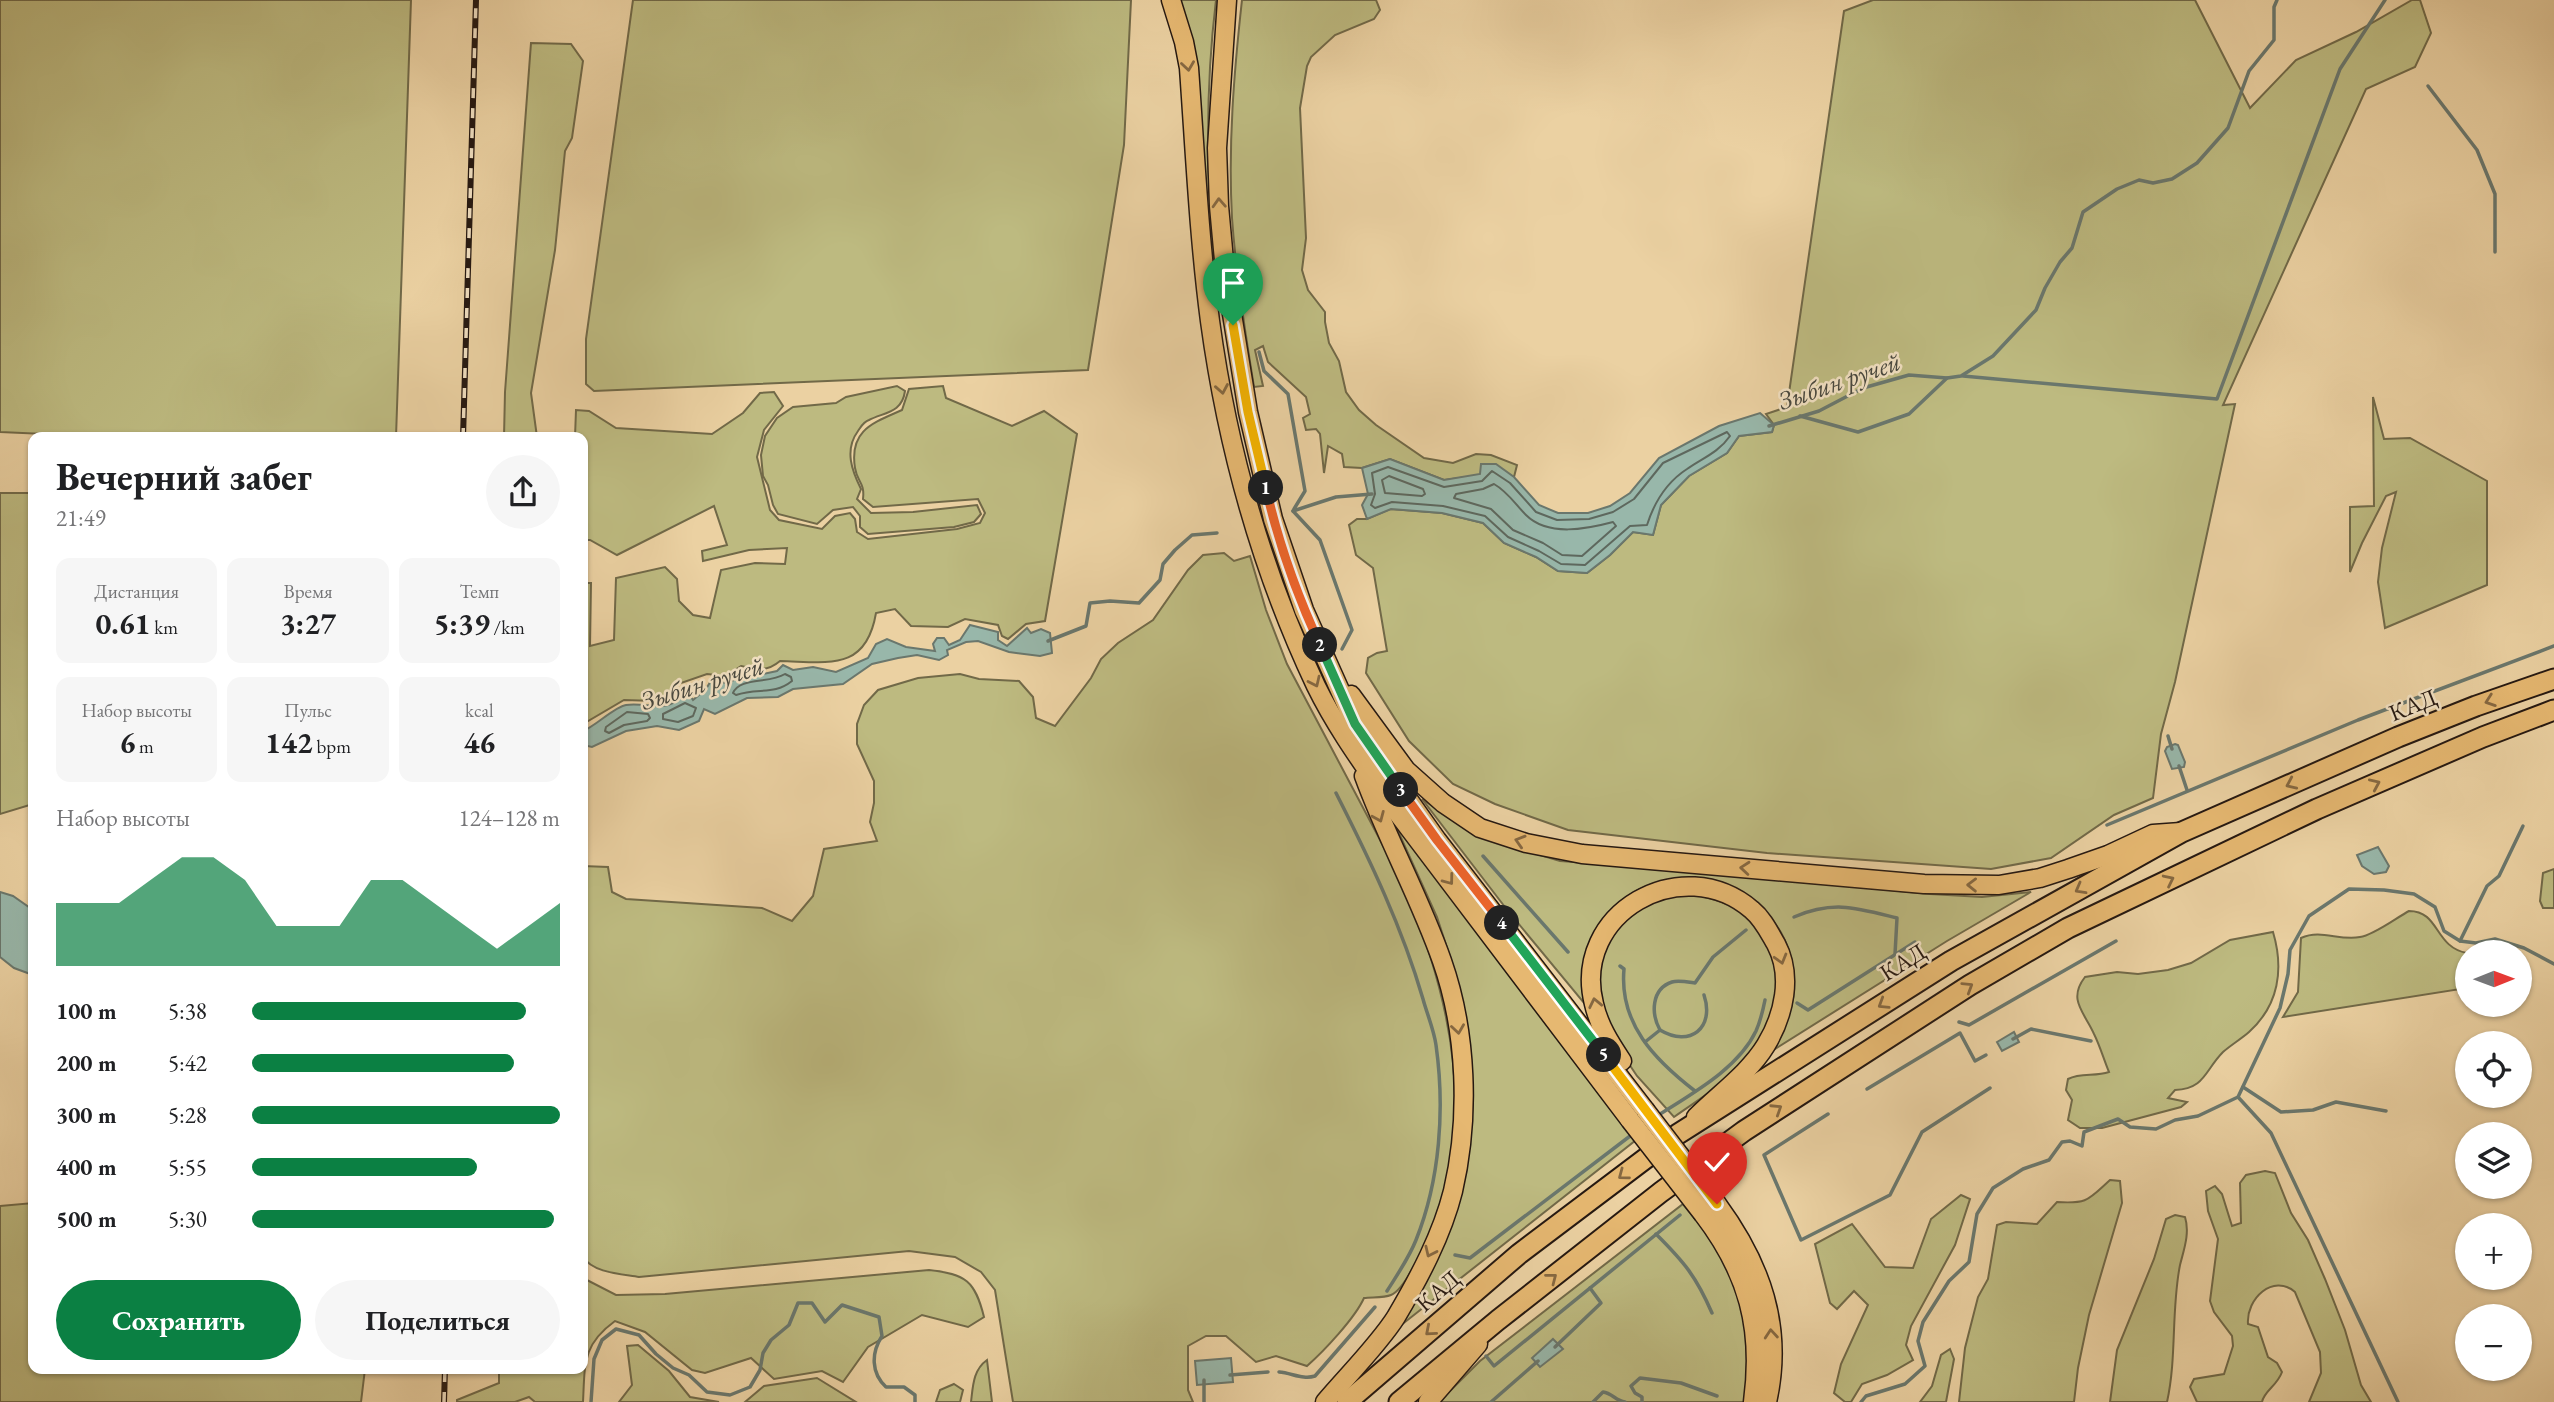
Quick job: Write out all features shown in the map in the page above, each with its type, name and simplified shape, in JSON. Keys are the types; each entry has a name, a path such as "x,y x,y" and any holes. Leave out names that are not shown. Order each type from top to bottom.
{"highway":[{"name":"КАД","path":"1347,1402 1519,1254 1678,1134 1951,961 2182,832 2398,737 2554,679"},
{"path":"1399,1402 1498,1320 1661,1192 1744,1131 1970,985 2057,934 2317,809 2483,737 2554,710"}],"main road":[{"path":"1171,0 1189,68 1203,254 1211,324 1227,415 1264,554 1288,620 1317,688 1355,753 1393,807 1688,1166 1743,1280 1753,1315 1757,1343 1753,1402"},
{"path":"1227,0 1217,148 1225,271 1248,412 1273,519 1304,610 1355,724 1437,840 1643,1111 1710,1209 1738,1233 1759,1275 1768,1308 1772,1338 1772,1383 1767,1402"},
{"path":"1326,660 1406,770 1443,803 1480,828 1526,844 1582,854 1924,884 1999,885 2040,878 2068,869 2108,855 2153,834 2182,832"},
{"path":"1325,1402 1395,1319 1427,1258 1453,1192 1463,1104 1461,1054 1455,1009 1443,965 1412,884 1379,819 1355,753"},
{"path":"1643,1111 1602,1029 1594,1003 1591,982 1593,963 1600,942 1610,923 1629,904 1646,895 1673,887 1699,887 1717,891 1738,900 1753,911 1767,927 1778,949 1784,970 1785,994 1781,1011 1764,1048 1749,1066 1678,1134"},
{"path":"1428,1402 1498,1320"}],"shaded area":[{"path":"0,0 411,0 396,432 0,432"},
{"path":"633,0 1131,0 1124,145 1088,370 594,391 586,384 586,339"},
{"path":"1177,0 1216,0 1208,138 1216,277 1212,277"},
{"path":"1242,0 1376,0 1380,10 1374,19 1335,35 1311,57 1307,66 1300,108 1306,238 1302,270 1308,290 1325,312 1329,343 1339,361 1346,392 1359,410 1424,458 1453,463 1476,454 1491,455 1517,465 1514,477 1505,472 1444,480 1390,459 1362,468 1344,467 1342,454 1328,446 1324,473 1320,434 1316,429 1306,430 1303,418 1310,414 1306,397 1268,362 1263,346 1255,350 1263,386 1254,387 1236,260 1231,191 1232,109"},
{"path":"1873,0 2195,0 2250,108 2296,60 2356,32 2412,0 2420,0 2431,33 2415,67 2366,89 2223,405 2235,404 2175,682 2161,734 2153,798 2114,815 2051,858 1991,869 1767,853 1568,830 1495,804 1453,784 1409,741 1366,673 1368,658 1387,651 1373,568 1356,555 1349,525 1357,519 1367,519 1390,509 1442,513 1483,523 1504,543 1536,557 1558,571 1587,573 1633,532 1653,535 1661,505 1689,476 1727,453 1739,436 1772,432 1774,425 1766,414 1787,407 1844,11"},
{"path":"531,43 571,44 583,61 572,138 565,151 555,250 531,393 536,432 504,432"},
{"path":"897,386 905,391 897,408 865,422 851,446 851,460 861,489 857,499 871,513 913,512 977,505 981,514 974,522 954,527 868,534 860,527 860,516 853,507 833,510 817,524 778,514 763,476 761,455 765,436 777,418 793,407 836,403 846,397"},
{"path":"943,386 946,398 1012,426 1044,411 1077,434 1045,621 1026,624 1008,639 1002,636 998,625 965,619 948,627 911,626 895,609 876,613 864,646 842,660 780,661 762,669 741,666 726,676 707,674 678,684 673,694 656,701 624,700 588,721 588,583 591,583 590,646 614,640 616,578 665,567 677,579 679,601 693,615 710,618 721,570 755,563 785,564 787,548 749,550 703,561 702,551 727,545 714,506 617,555 590,540 588,432 575,432 576,410 589,411 616,428 712,434 743,413 760,393 774,392 783,406 764,430 757,457 770,510 779,520 822,529 835,516 850,513 855,519 857,532 868,539 957,529 980,523 985,513 978,499 873,507 863,499 863,489 855,468 856,445 865,430 902,410 909,389"},
{"path":"2373,397 2384,439 2410,438 2487,481 2487,585 2385,628 2378,582 2382,548 2396,492 2386,496 2350,572 2350,507 2374,506"},
{"path":"0,493 28,493 28,806 0,814"},
{"path":"1224,553 1234,561 1250,556 1266,610 1287,664 1406,889 1436,975 1447,1020 1453,1064 1455,1109 1452,1153 1442,1198 1426,1242 1411,1272 1396,1292 1388,1296 1364,1298 1346,1324 1307,1366 1276,1356 1256,1362 1226,1336 1206,1336 1188,1346 1188,1390 1193,1402 1013,1402 995,1290 981,1272 955,1257 909,1251 639,1277 608,1272 588,1262 588,866 608,867 612,892 626,899 762,908 792,921 813,896 824,849 877,841 870,822 874,803 874,781 857,744 857,724 864,705 878,690 918,678 960,674 979,679 1019,681 1033,697 1036,718 1055,726 1091,678 1101,659 1118,643 1153,620 1188,570 1203,555"},
{"path":"1422,799 1477,836 1560,861 1930,894 1982,897 2031,892 1947,941 1775,1049 1788,1017 1794,992 1786,944 1767,913 1739,892 1706,880 1671,880 1638,890 1609,913 1589,948 1586,967 1587,1001 1584,1003 1508,911"},
{"path":"1388,809 1636,1140 1400,1326 1398,1324 1468,1154 1473,1104 1470,1054 1452,963 1437,917"},
{"path":"2554,869 2554,908 2543,908 2540,901 2543,873"},
{"path":"1688,894 1728,904 1739,910 1757,927 1773,962 1777,993 1765,1030 1750,1056 1721,1084 1674,1117 1637,1076 1607,1031 1597,984 1601,959 1612,935 1626,917 1645,904 1667,896"},
{"path":"2409,911 2426,917 2448,944 2455,948 2455,990 2283,1017 2298,992 2301,938 2323,935 2352,938 2366,936"},
{"path":"2273,932 2278,973 2273,998 2267,1010 2249,1032 2223,1052 2199,1082 2185,1089 2175,1090 2168,1098 2187,1102 2181,1107 2102,1128 2080,1128 2068,1120 2072,1100 2066,1090 2068,1079 2109,1072 2079,1006 2078,993 2085,977 2117,972 2138,974 2168,970 2191,963 2230,940"},
{"path":"2265,1171 2275,1173 2291,1213 2308,1240 2345,1330 2361,1385 2371,1402 2309,1402 2321,1373 2320,1352 2295,1292 2278,1285 2270,1287 2256,1298 2249,1315 2248,1324 2258,1327 2268,1357 2277,1363 2282,1372 2262,1402 2197,1402 2190,1387 2194,1379 2224,1374 2233,1346 2232,1336 2214,1312 2210,1301 2218,1239 2208,1211 2206,1191 2215,1186 2222,1194 2232,1226 2241,1223 2240,1183 2246,1175"},
{"path":"2110,1180 2120,1181 2122,1203 2089,1315 2074,1402 1959,1402 1965,1348 1978,1297 1988,1279 1997,1225 2006,1222 2037,1224 2057,1202 2087,1199"},
{"path":"1961,1195 1970,1199 1955,1245 1911,1326 1906,1345 1913,1360 1887,1375 1862,1384 1851,1402 1845,1402 1834,1393 1841,1364 1868,1305 1854,1291 1837,1309 1830,1303 1815,1244 1852,1224 1885,1267 1913,1268 1931,1219"},
{"path":"28,1203 28,1374 364,1374 361,1402 0,1402 0,1206"},
{"path":"1683,1204 1696,1220 1702,1217 1737,1282 1751,1345 1747,1402 1439,1402 1480,1361"},
{"path":"2175,1215 2185,1217 2187,1235 2177,1282 2172,1368 2167,1402 2110,1402 2117,1350 2154,1259 2166,1219"},
{"path":"929,1270 952,1274 967,1282 977,1295 984,1317 968,1327 922,1315 868,1347 843,1382 822,1371 774,1379 751,1358 705,1373 692,1370 645,1332 615,1321 596,1338 588,1354 588,1281 616,1295 665,1294"},
{"path":"638,1345 669,1371 690,1397 719,1402 619,1402 632,1385 627,1346"},
{"path":"1950,1349 1954,1359 1946,1402 1920,1402 1932,1386 1941,1355"},
{"path":"987,1360 992,1402 971,1402 976,1373"},
{"path":"499,1374 585,1374 583,1402 535,1402 529,1397 515,1402 457,1402 499,1383"},
{"path":"817,1378 856,1402 745,1402 764,1386"},
{"path":"954,1384 963,1390 960,1402 936,1402 940,1390"}],"water":[{"path":"1760,413 1774,425 1772,432 1739,436 1727,453 1689,476 1661,505 1653,535 1633,532 1587,573 1558,571 1536,557 1504,543 1483,523 1442,513 1391,509 1367,519 1362,505 1368,494 1362,468 1390,459 1444,480 1480,474 1481,464 1496,464 1514,477 1539,505 1558,513 1588,513 1610,506 1630,493 1659,458 1719,426"},
{"path":"970,625 998,632 998,640 1007,646 1027,628 1031,633 1041,629 1050,633 1052,653 1040,656 1009,652 978,641 966,642 947,650 948,655 939,660 917,655 872,664 843,684 793,689 778,697 747,698 715,714 704,709 699,721 679,730 657,726 626,731 592,747 588,746 588,728 616,709 635,704 666,706 673,703 685,688 693,700 706,689 712,679 728,684 747,671 749,677 777,671 783,665 793,670 813,667 836,672 868,658 876,644 887,639 906,647 935,651 933,644 937,638 944,638 949,645 960,640"},
{"path":"2178,745 2185,762 2184,767 2172,769 2165,751 2167,747"},
{"path":"2378,847 2389,866 2386,872 2374,874 2362,866 2357,855"},
{"path":"0,892 13,896 28,906 28,973 14,968 0,957"},
{"path":"2014,1032 2019,1042 2002,1051 1997,1042"},
{"path":"1553,1339 1563,1349 1540,1367 1532,1358"},
{"path":"1231,1358 1233,1382 1197,1385 1195,1361"}],"waterway":[{"name":"Зыбин ручей","path":"1769,426 1819,411 1863,388 1909,375 1947,378 1961,376 1993,356 2036,310 2060,262 2072,248 2083,212 2117,189 2139,180 2153,183 2172,179 2197,163 2228,128 2249,71 2274,40 2274,7 2277,0"},
{"path":"1963,376 2217,399 2340,69 2385,0"},
{"path":"2428,86 2477,150 2495,194 2495,252"},
{"path":"1259,352 1264,371 1288,394 1305,491 1294,509"},
{"path":"1800,416 1858,432 1909,414 1947,378"},
{"name":"Зыбин ручей","path":"1293,511 1336,497 1372,494"},
{"path":"1293,511 1320,540 1352,630 1342,649"},
{"name":"Зыбин ручей","path":"1048,641 1086,626 1090,603 1139,603 1160,580 1163,564 1175,550 1192,535 1217,533"},
{"path":"2107,825 2358,720 2554,646"},
{"path":"2168,736 2172,749"},
{"path":"2179,766 2187,790"},
{"path":"1336,793 1373,869 1415,972 1434,1034 1439,1069 1440,1119 1431,1193 1413,1247 1387,1291"},
{"path":"2460,940 2487,886 2499,876 2523,826"},
{"path":"1483,856 1568,952"},
{"path":"1861,1402 1866,1396 1905,1384 1925,1366 1918,1341 1923,1322 1949,1281 1969,1262 1977,1214 1993,1188 2023,1169 2049,1160 2062,1142 2070,1141 2082,1146 2084,1132 2118,1119 2130,1127 2156,1129 2175,1120 2198,1116 2238,1097 2280,1008 2288,974 2290,950 2309,916 2349,889 2414,894 2435,907 2444,931 2460,941 2476,943 2495,939 2524,948 2554,964"},
{"path":"1794,917 1821,909 1845,907 1897,918 1895,954"},
{"path":"1660,1030 1654,1010 1660,990 1674,981 1695,983 1713,957 1746,930"},
{"path":"1959,1022 1969,1025 2116,941"},
{"path":"1797,1003 1808,1010 1915,942"},
{"path":"1620,966 1624,969 1627,1007 1634,1024 1666,1067 1695,1091"},
{"path":"1645,1042 1660,1030 1681,1037 1697,1032 1706,1017 1704,995"},
{"path":"1657,1116 1713,1079 1738,1057 1756,1031 1765,1000"},
{"path":"2013,1039 2031,1029 2091,1041"},
{"path":"1867,1089 1960,1033 1975,1061 1986,1055"},
{"path":"2243,1087 2281,1112 2313,1110 2336,1102 2386,1111"},
{"path":"1828,1114 1764,1155 1801,1240 1890,1195 1922,1132 1990,1088"},
{"path":"2238,1097 2271,1133 2398,1402"},
{"path":"1455,1255 1470,1258 1634,1133"},
{"path":"1486,1356 1494,1366 1680,1215"},
{"path":"1656,1234 1689,1270 1712,1313"},
{"path":"1555,1347 1601,1303 1590,1288"},
{"path":"591,1402 594,1359 602,1340 616,1329 639,1335 656,1354 673,1368 689,1375 707,1392 730,1395 750,1387 760,1370 763,1353 771,1340 789,1325 798,1303 812,1303 825,1322 842,1305 879,1317 882,1336 874,1356 875,1369 886,1387 904,1387 915,1395 915,1402"},
{"path":"1279,1372 1302,1377 1315,1376 1375,1307"},
{"path":"1491,1402 1538,1361"},
{"path":"1230,1375 1268,1372"},
{"path":"1642,1402 1642,1397 1635,1393 1631,1386 1640,1378 1681,1383 1717,1396"},
{"path":"1204,1380 1204,1402"},
{"path":"1593,1402 1603,1392 1625,1402"}],"railway":[{"path":"463,432 476,0"},
{"path":"444,1402 445,1374"}],"route":[{"path":"1233,325 1248,412 1273,519 1304,610 1355,724 1437,840 1717,1204"}]}
